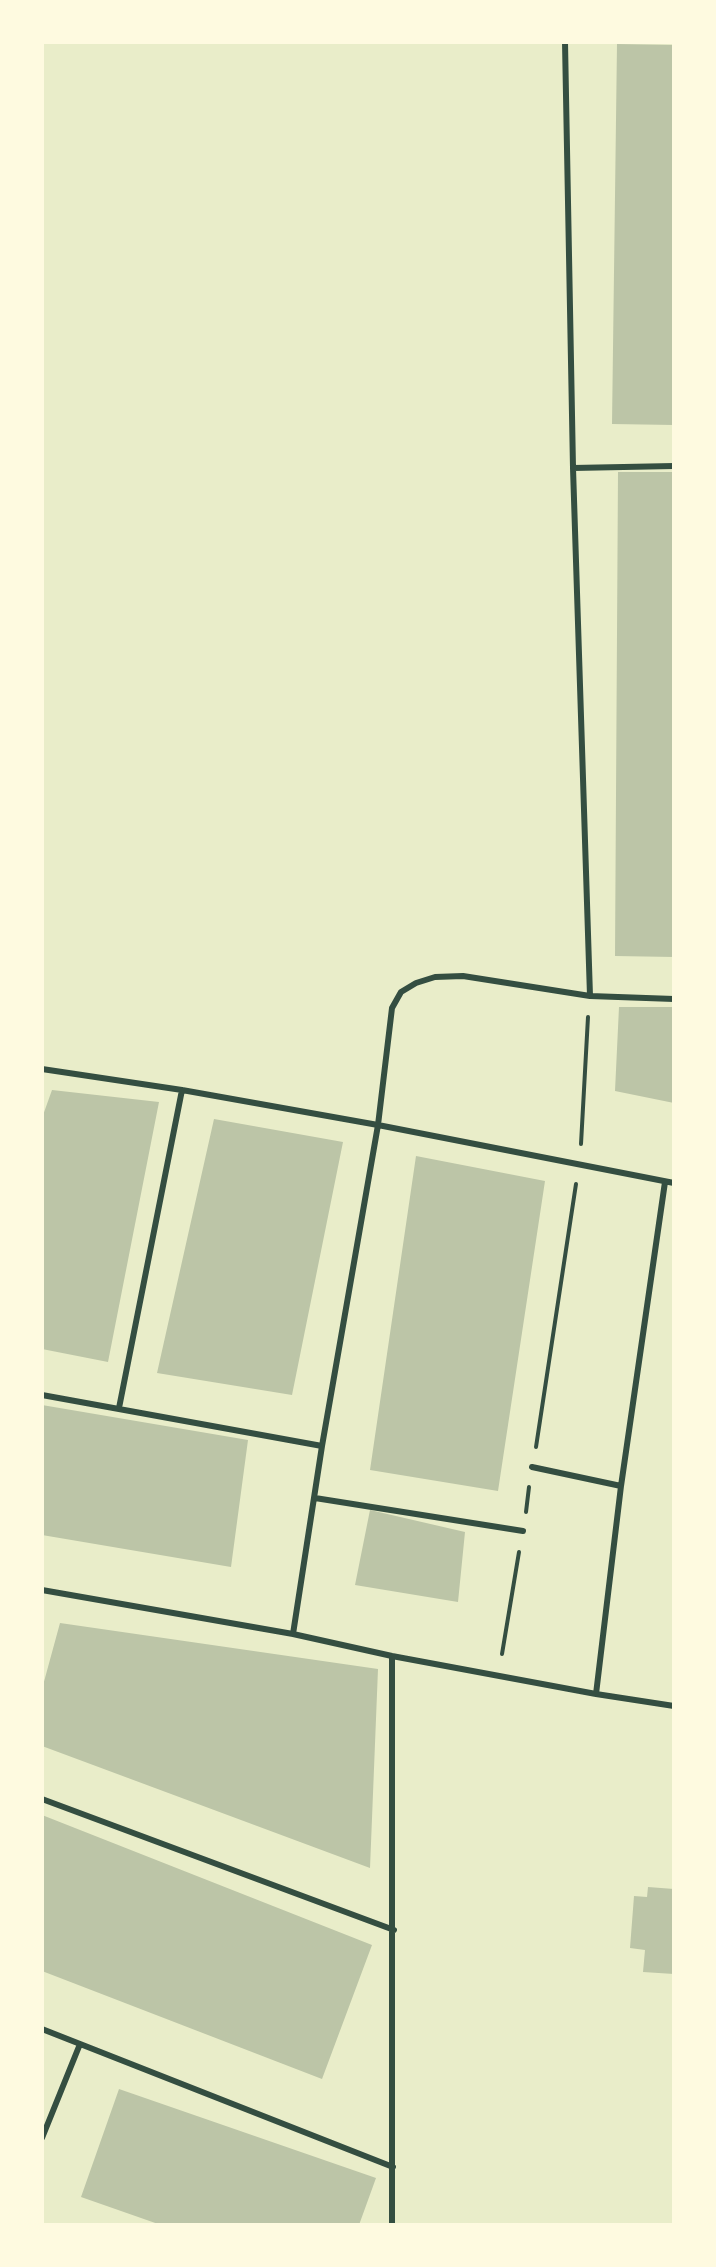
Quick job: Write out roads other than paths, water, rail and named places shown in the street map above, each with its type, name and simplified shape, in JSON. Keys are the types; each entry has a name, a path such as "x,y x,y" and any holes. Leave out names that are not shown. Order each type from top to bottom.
{"street":[{"path":"566,42 573,468 590,996"},
{"path":"573,468 674,466"},
{"path":"292,1634 378,1125 392,1008 401,992 435,977 463,976 590,996 674,999"},
{"path":"42,1069 182,1090 378,1125 674,1183"},
{"path":"119,1408 182,1090"},
{"path":"596,1694 621,1486 665,1182"},
{"path":"42,1395 322,1446"},
{"path":"532,1467 621,1486"},
{"path":"315,1498 523,1531"},
{"path":"42,1590 292,1634 392,1656 596,1694 674,1706"},
{"path":"392,1656 394,1930 392,2225"},
{"path":"42,1798 394,1930"},
{"path":"42,2030 393,2167"},
{"path":"42,2138 80,2044"}]}
